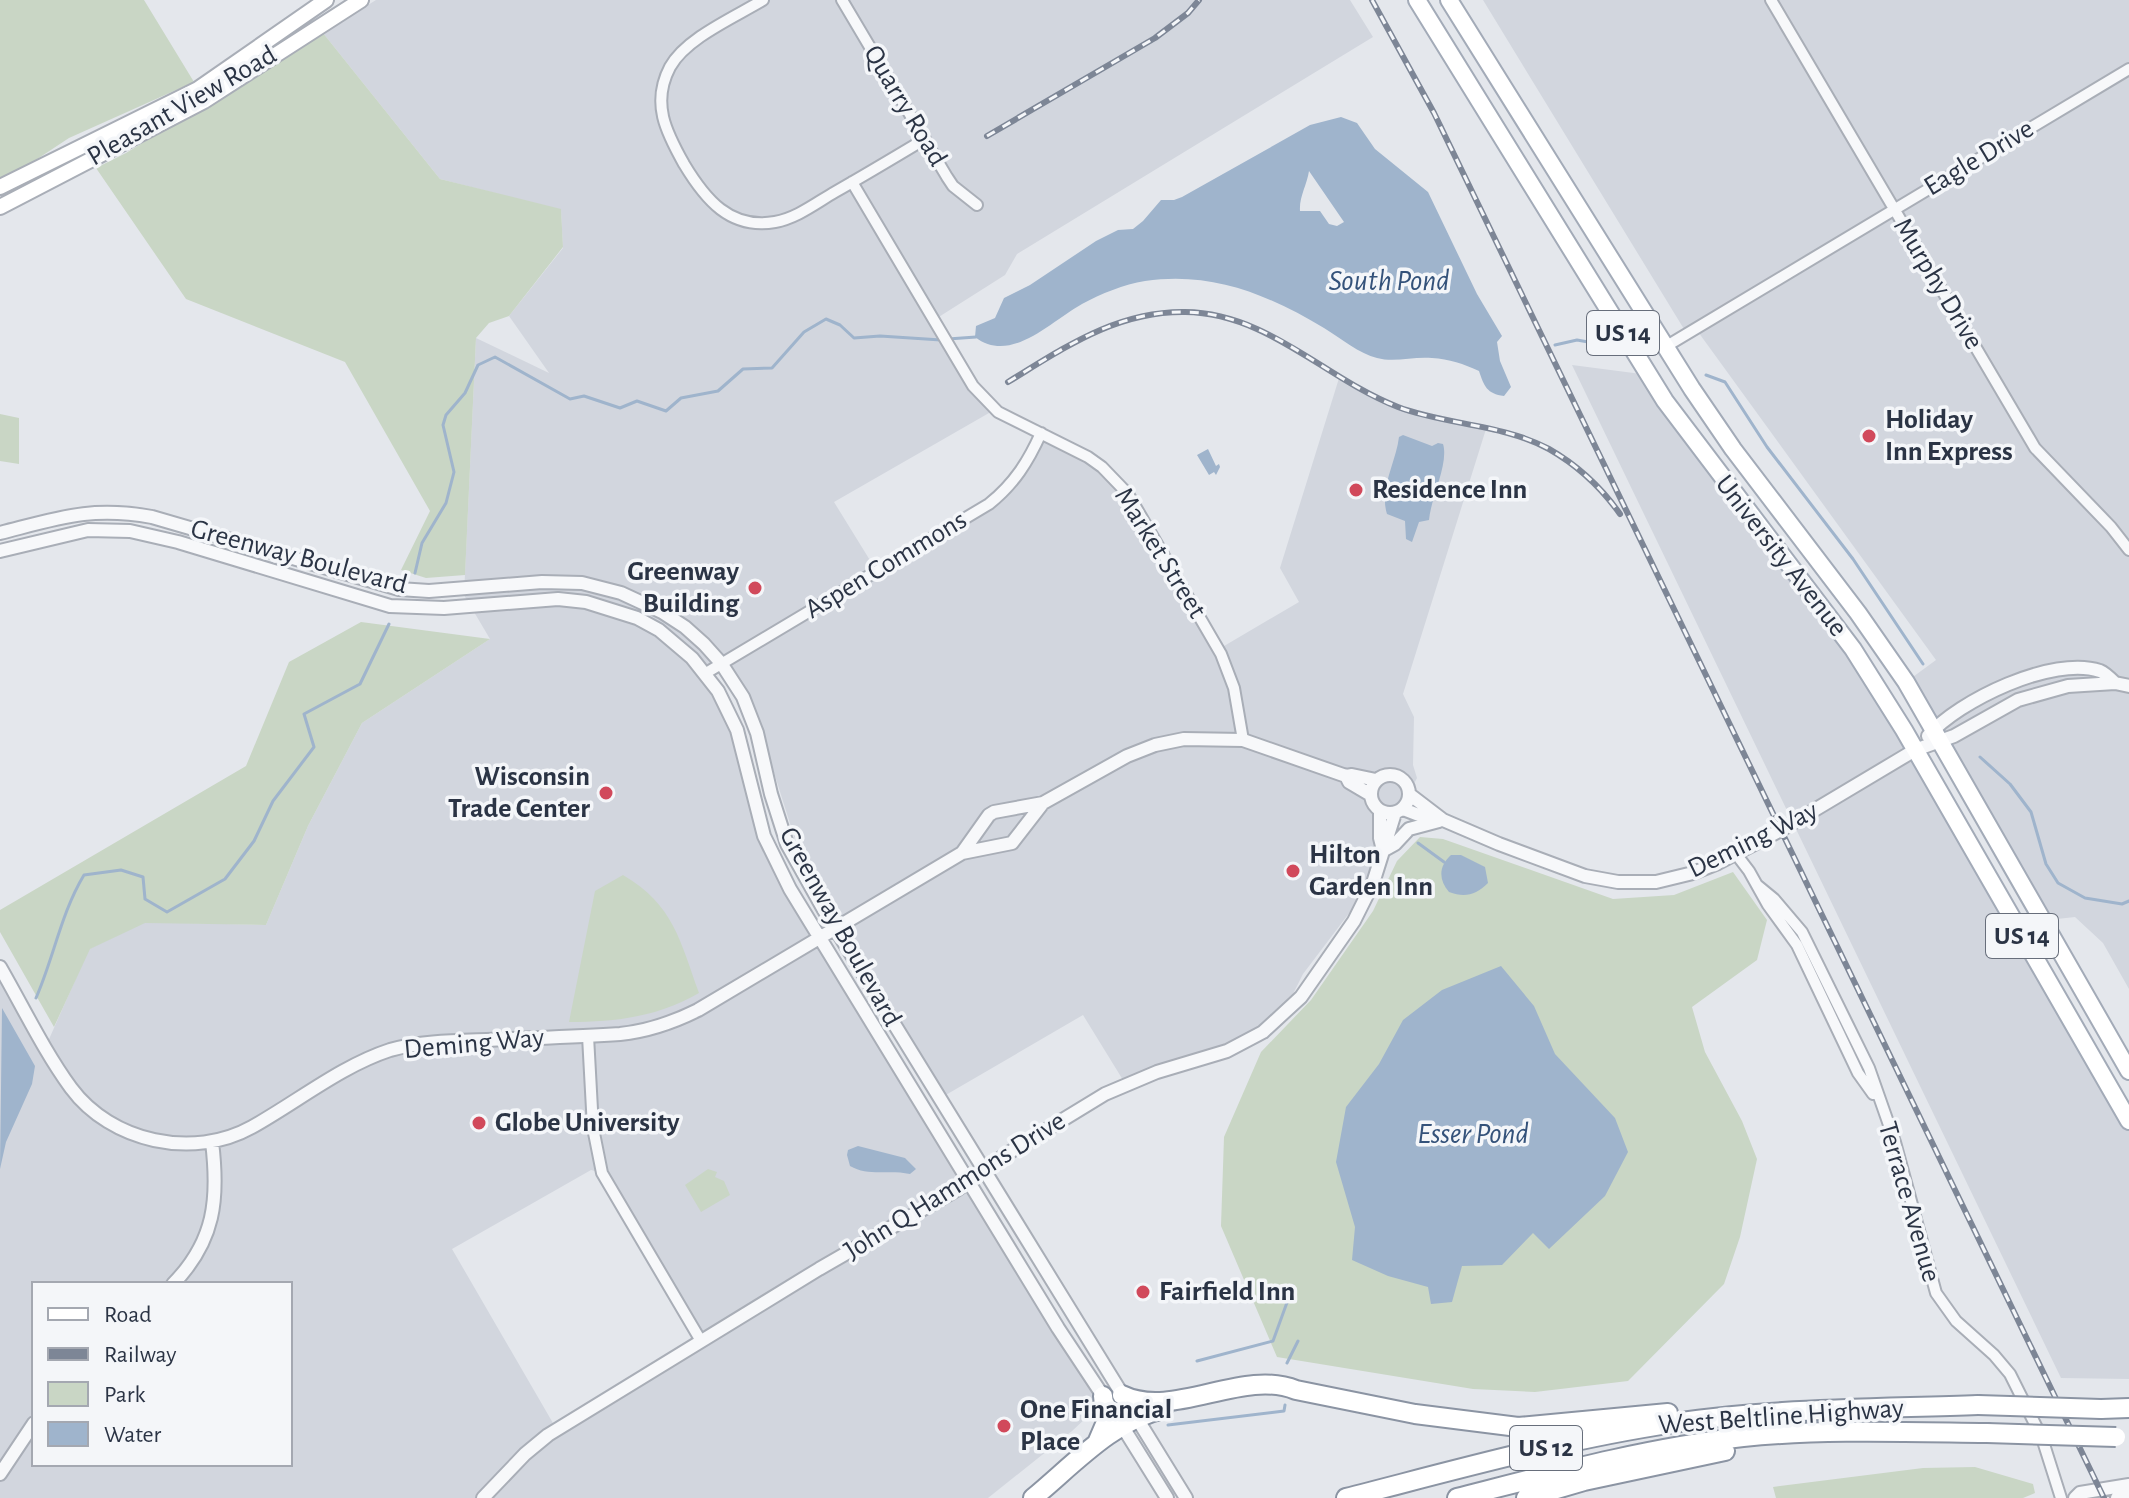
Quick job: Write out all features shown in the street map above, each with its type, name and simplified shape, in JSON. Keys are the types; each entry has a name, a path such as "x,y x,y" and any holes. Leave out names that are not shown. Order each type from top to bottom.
{"highway":[{"path":"1097,1443 1113,1396 1143,1402 1251,1386 1285,1385 1296,1390 1415,1414 1518,1427 1718,1408 1750,1415"},
{"path":"1033,1498 1097,1443 1129,1422 1166,1408 1236,1394 1296,1390"},
{"name":"West Beltline Highway","path":"1346,1498 1543,1449 1657,1426 1783,1411 1978,1405 2129,1408"},
{"name":"West Beltline Highway","path":"1457,1498 1667,1449 1743,1438 1889,1431 2123,1436"},
{"path":"1526,1498 1584,1481 1802,1435"}],"main road":[{"name":"Pleasant View Road","path":"0,187 198,89 326,0"},
{"name":"Pleasant View Road","path":"0,207 204,101 361,0"},
{"name":"University Avenue","path":"1417,0 1665,401 1853,649 1915,750 2129,1121"},
{"name":"University Avenue","path":"1449,0 1665,347 1733,449 1865,622 1938,734 2129,1071"}],"street":[{"path":"763,0 693,43 676,58 665,79 660,104 669,137 708,200 726,214 746,221 764,223 792,217 925,139"},
{"name":"Quarry Road","path":"842,0 953,186 977,205"},
{"name":"Murphy Drive","path":"1771,0 2035,448 2129,550"},
{"name":"Eagle Drive","path":"1665,347 2129,69"},
{"name":"Market Street","path":"852,182 973,386 998,412 1102,467 1128,494 1221,654 1234,688 1243,740"},
{"name":"Aspen Commons","path":"706,673 989,504 1005,491 1027,464 1041,433"},
{"name":"Greenway Boulevard","path":"0,533 84,512 119,512 152,517 399,589 438,591 542,582 582,583 621,593 662,612 685,627 721,663 751,714 787,844 835,929 984,1168 1129,1422 1167,1498"},
{"name":"Greenway Boulevard","path":"0,551 88,530 130,531 178,542 390,606 424,609 541,599 586,602 625,613 659,630 706,673 727,708 737,730 764,836 774,861 820,938 1058,1328 1113,1396 1186,1498"},
{"name":"Deming Way","path":"1938,734 1945,719 2001,688 2041,672 2087,669 2102,672 2115,683"},
{"name":"Deming Way","path":"1409,794 1443,820 1568,872 1618,882 1656,882 1706,868 1736,854 1938,734 2032,694 2060,687 2115,683 2129,686"},
{"name":"Deming Way","path":"962,853 989,815 1043,803 1118,760 1155,745 1184,739 1243,740 1346,776 1376,780"},
{"path":"1385,775 1396,776 1407,785 1409,794 1399,811 1380,811 1371,795 1376,780 1385,775"},
{"name":"Deming Way","path":"1346,776 1349,782 1371,795"},
{"name":"Deming Way","path":"0,967 61,1073 72,1089 97,1113 114,1125 147,1138 182,1144 212,1142 249,1128 359,1064 388,1051 418,1044 641,1032 673,1022 962,853 1012,843 1043,803"},
{"name":"John Q Hammons Drive","path":"1380,811 1383,850"},
{"name":"Deming Way","path":"1399,811 1443,820"},
{"name":"John Q Hammons Drive","path":"483,1498 539,1442 1121,1085 1227,1051 1246,1043 1275,1023 1301,997 1354,921 1373,883 1399,811"},
{"path":"1383,850 1395,844 1409,829 1443,820"},
{"name":"Terrace Avenue","path":"1736,854 1757,885 1794,921 1807,940 1869,1068 1895,1142 1936,1293 1956,1321 2010,1374 2042,1438 2061,1498"},
{"path":"588,1036 593,1128 602,1173 701,1341"},
{"path":"175,1282 192,1262 209,1229 217,1192 212,1142"},
{"path":"0,1474 32,1426"},
{"path":"2075,1498 2080,1493 2129,1485"},
{"path":"2117,1498 2129,1496"}],"shaded area":[{"path":"376,0 1350,0 1373,37 1017,254 1005,275 934,320 960,366 998,412 989,413 834,502 876,570 985,508 1044,435 1115,477 1219,649 1299,602 1280,568 1340,375 1395,406 1486,429 1403,694 1414,717 1413,765 1417,778 1374,861 1356,904 1303,974 1291,998 1270,1021 1212,1053 1123,1080 1083,1015 944,1096 818,891 799,852 759,725 727,663 706,673 727,708 764,836 914,1107 957,1160 1100,1405 988,1498 0,1498 0,967 46,1046 89,949 145,922 266,925 308,826 362,723 490,639 464,595 476,338 549,373 509,316 563,248 561,210 440,179 323,33","holes":["591,1170 602,1173 701,1341 557,1430 452,1249"]},
{"path":"1483,0 2129,0 2129,989 2103,943 2075,917 2048,920 1906,682 1936,660 1696,329 1687,334"},
{"path":"1572,365 1649,375 1779,553 1915,750 2030,967 2129,1122 2129,1379 2061,1378"}],"green space":[{"path":"0,0 144,0 194,82 69,138 0,180"},
{"path":"323,33 440,179 561,209 563,247 509,316 489,323 476,338 465,575 426,578 401,570 430,511 345,362 186,299 96,168 126,153"},
{"path":"0,414 19,418 19,464 0,461"},
{"path":"361,622 490,639 362,723 308,826 266,925 145,923 90,949 54,1027 0,932 0,910 246,766 289,662"},
{"path":"1420,837 1443,839 1613,899 1674,895 1733,872 1767,920 1757,960 1692,1007 1705,1052 1742,1121 1757,1159 1740,1237 1724,1284 1628,1381 1535,1392 1473,1389 1277,1357 1221,1226 1224,1137 1261,1052 1311,1000 1373,911 1397,861"},
{"path":"623,875 654,899 664,912 680,941 699,993 652,1013 603,1021 569,1022 595,891"},
{"path":"708,1169 717,1172 715,1177 724,1181 730,1195 701,1212 685,1185"},
{"path":"1975,1467 2033,1484 2035,1493 2023,1498 1776,1498 1773,1487 1923,1468"}],"water":[{"name":"South Pond","path":"1341,117 1357,123 1375,149 1428,192 1477,294 1502,336 1497,342 1500,361 1511,387 1504,396 1490,391 1479,371 1468,366 1438,359 1391,360 1370,356 1282,305 1239,288 1194,279 1129,284 1082,304 1017,343 1003,346 989,344 975,337 976,326 995,318 1004,298 1030,285 1096,241 1118,230 1133,229 1161,200 1182,197 1310,125","holes":["1309,171 1344,222 1337,226 1329,224 1320,211 1300,211"]},
{"path":"1403,435 1432,446 1443,444 1444,452 1429,520 1419,522 1412,542 1406,539 1405,521 1387,514 1385,505 1399,437"},
{"path":"1208,449 1216,466 1219,464 1220,467 1216,475 1214,472 1209,475 1197,455"},
{"path":"1451,855 1461,855 1485,867 1488,883 1470,894 1449,892 1441,873"},
{"name":"Esser Pond","path":"1501,966 1534,1006 1555,1054 1615,1118 1628,1152 1605,1196 1549,1249 1533,1233 1502,1265 1462,1266 1452,1302 1431,1304 1428,1287 1388,1276 1352,1260 1355,1227 1336,1162 1346,1107 1379,1064 1403,1020 1442,990"},
{"path":"2,1008 35,1066 32,1084 6,1142 0,1169"},
{"path":"858,1146 905,1158 916,1169 910,1174 857,1169 850,1166 847,1155 848,1150"}],"waterway":[{"path":"415,573 422,543 446,503 454,472 443,425 446,415 465,393 478,365 495,357 570,399 584,396 620,408 637,401 666,411 681,398 718,391 743,369 772,368 804,332 826,319 840,325 854,338 880,336 941,340"},
{"path":"948,339 976,337"},
{"path":"1555,345 1577,340 1605,345"},
{"path":"1706,375 1725,382 1767,447 1853,559 1923,664"},
{"path":"36,998 69,904 84,875 121,870 143,877 145,899 167,912 225,879 254,841 273,801 314,747 304,714 360,684 389,624"},
{"path":"1980,757 2010,784 2031,812 2046,864 2058,883 2085,898 2122,904 2129,901"},
{"path":"1418,843 1444,862"},
{"path":"1197,1361 1273,1341 1293,1286"},
{"path":"1287,1363 1298,1341"},
{"path":"1168,1425 1284,1411 1285,1405"}],"railway":[{"path":"987,136 1155,38 1188,13 1199,0"},
{"path":"1372,0 1434,113 2104,1498"},
{"path":"1008,382 1070,345 1113,325 1160,313 1215,315 1269,335 1371,395 1398,407 1513,434 1549,449 1588,477 1620,514"}],"place":[{"name":"Holiday Inn Express","path":"1869,436"},
{"name":"Residence Inn","path":"1356,490"},
{"name":"Greenway Building","path":"755,588"},
{"name":"Wisconsin Trade Center","path":"606,793"},
{"name":"Hilton Garden Inn","path":"1293,871"},
{"name":"Globe University","path":"479,1123"},
{"name":"Fairfield Inn","path":"1143,1292"},
{"name":"One Financial Place","path":"1004,1426"}]}
